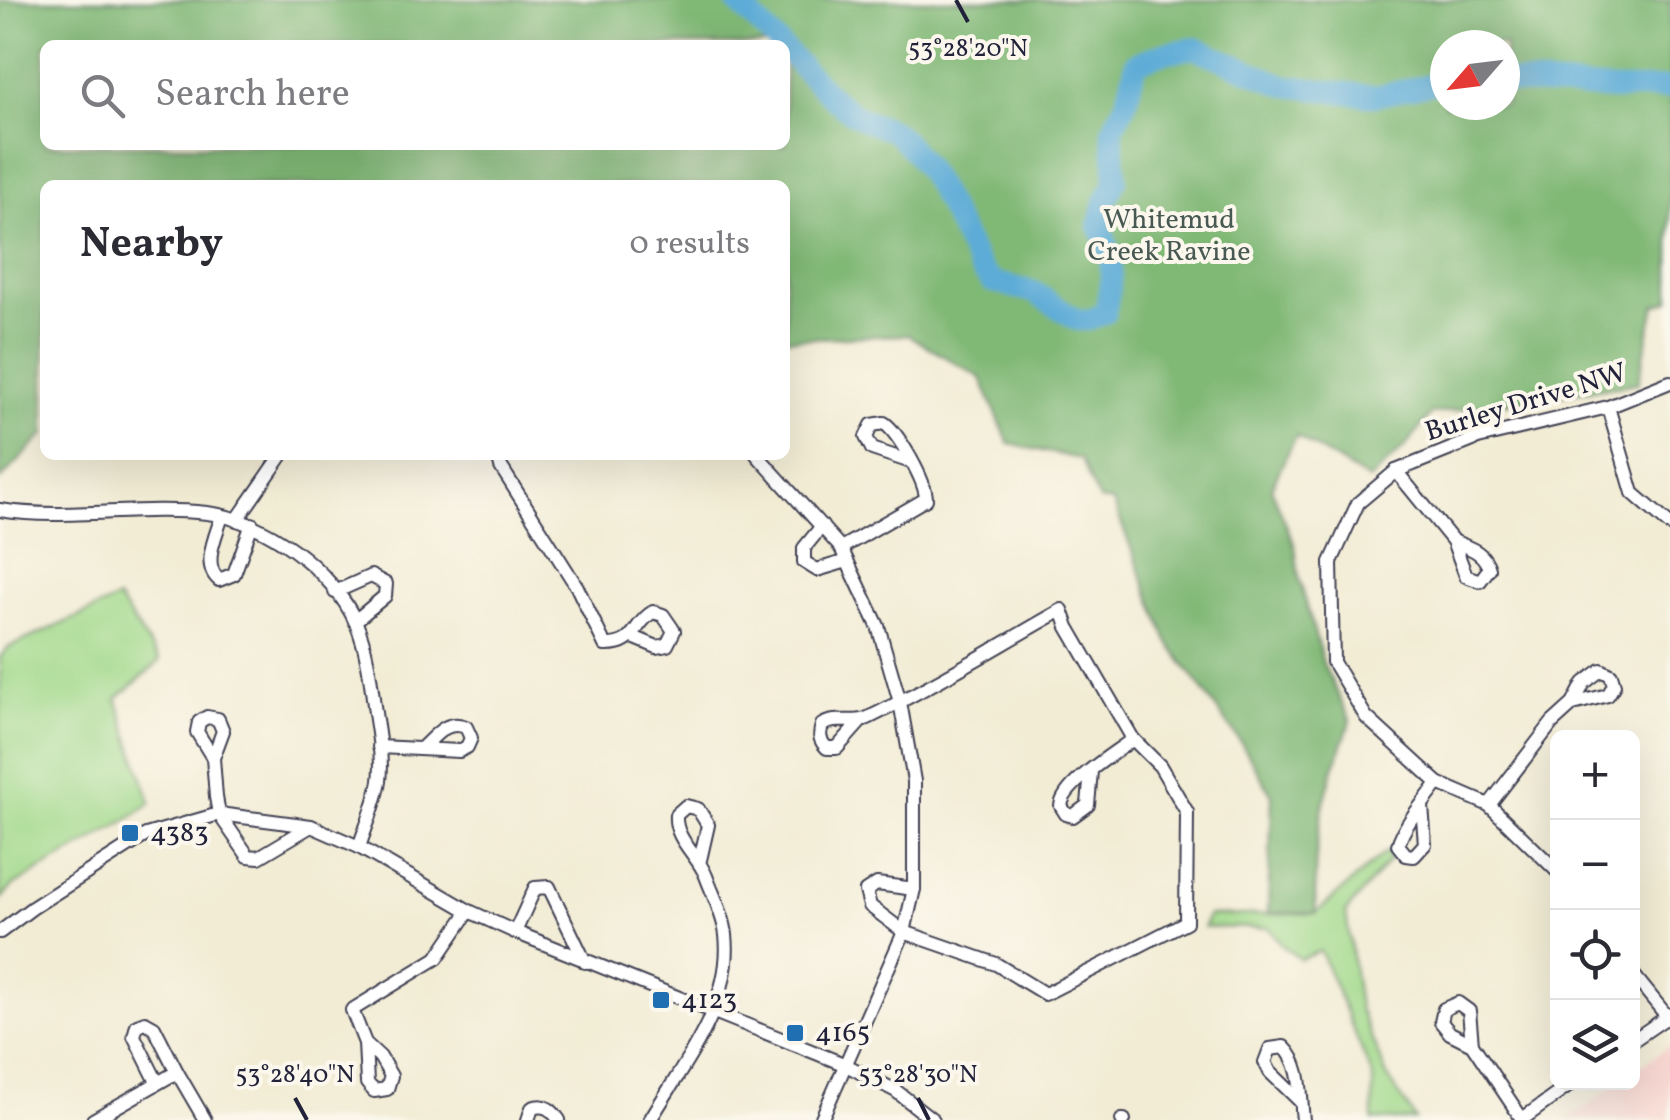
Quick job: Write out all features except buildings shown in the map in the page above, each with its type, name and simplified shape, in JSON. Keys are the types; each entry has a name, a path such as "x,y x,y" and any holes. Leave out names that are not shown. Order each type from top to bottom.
{"street":[{"name":"Burley Drive NW","path":"1550,864 1489,805 1438,782 1366,717 1333,662 1332,562 1358,504 1396,471 1478,438 1608,407 1670,382"},
{"path":"1608,407 1633,493 1670,525"},
{"path":"237,520 279,460"},
{"path":"499,460 577,587 606,645 633,638"},
{"path":"762,460 844,554 878,626 900,702 914,782 914,888 904,932 820,1120"},
{"path":"822,526 804,548 804,562 817,570 926,499 927,492 911,462"},
{"name":"Burley Drive NW","path":"1396,471 1453,541"},
{"path":"0,510 32,515 138,511 222,516 252,524 300,553 355,621 369,669 380,747 380,781 359,848"},
{"path":"222,516 210,560 210,570 219,580 234,574 252,524"},
{"path":"335,592 370,576 386,584 385,596 355,621"},
{"path":"860,722 1062,610 1133,739 1160,766 1187,812 1186,922 1046,994 996,964 904,932 870,906 866,891 877,884 914,888"},
{"path":"1489,805 1552,723 1573,704"},
{"path":"1091,770 1133,739"},
{"path":"380,747 422,748"},
{"path":"213,758 219,814 244,852 254,858 312,826"},
{"path":"1422,806 1438,782"},
{"path":"0,932 146,835 169,826 219,814 312,826 515,932 846,1065 896,1091 934,1120"},
{"path":"650,1120 712,1014 726,969 726,931 700,860"},
{"path":"515,932 535,888 550,887 586,962"},
{"path":"365,1043 352,1010 437,958 470,911"},
{"path":"1640,983 1669,1017 1640,1036"},
{"path":"156,1082 134,1036 137,1025 145,1022 154,1026 205,1120"},
{"path":"1472,1044 1521,1120 1563,1090"},
{"path":"93,1120 177,1072"},
{"path":"1300,1102 1303,1120"},
{"path":"528,1120 532,1108 539,1106 547,1107 559,1120"}],"shaded area":[{"path":"1670,1045 1670,1120 1567,1120 1608,1090 1640,1090 1640,1067"}],"green space":[{"name":"Whitemud Creek Ravine","path":"0,0 1670,0 1670,300 1655,306 1638,383 1431,414 1405,447 1369,480 1296,436 1271,488 1295,546 1299,578 1324,666 1351,721 1322,815 1316,861 1316,913 1268,913 1272,795 1240,741 1168,642 1113,502 1099,500 1080,459 1009,444 981,378 908,335 790,339 790,180 40,180 40,439 0,480"},
{"path":"118,599 160,661 117,699 151,803 13,886 0,900 0,657 9,647"},
{"path":"1387,851 1390,859 1346,912 1359,1008 1387,1076 1416,1120 1373,1120 1373,1077 1320,951 1300,959 1269,928 1204,927 1207,916 1316,913"}],"waterway":[{"path":"735,0 775,40"},
{"path":"790,55 843,107 892,131 913,151 935,182 980,268 992,282 1034,292 1077,320 1105,313 1111,268 1099,226 1116,180 1112,130 1127,100 1136,63 1163,53 1195,48 1286,86 1375,96 1430,84"},
{"path":"1520,83 1614,90 1670,88"}],"place":[{"name":"4383","path":"130,833"},
{"name":"4123","path":"661,1000"},
{"name":"4165","path":"795,1033"}]}
